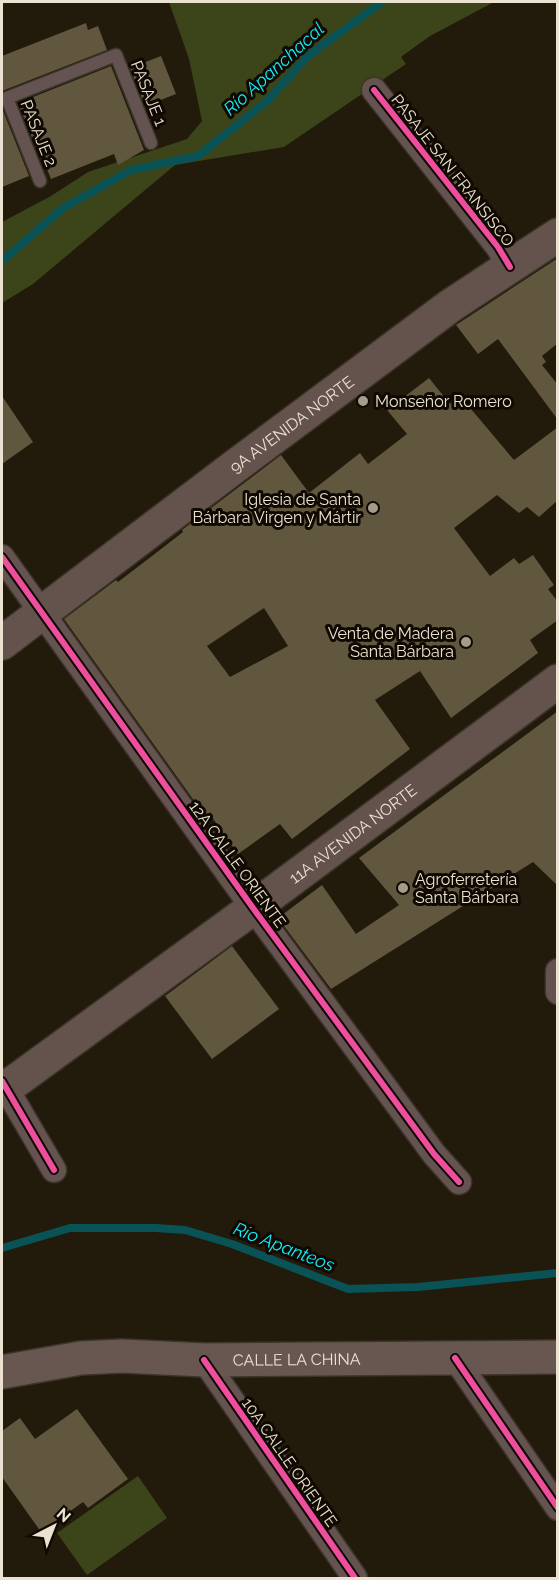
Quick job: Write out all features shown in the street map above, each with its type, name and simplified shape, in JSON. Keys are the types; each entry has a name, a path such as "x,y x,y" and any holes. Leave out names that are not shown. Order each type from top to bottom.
{"main road":[{"name":"9A AVENIDA NORTE","path":"2,643 450,306 558,234"},
{"name":"11A AVENIDA NORTE","path":"3,1086 253,908 558,681"},
{"name":"CALLE LA CHINA","path":"2,1372 81,1358 122,1356 204,1360 558,1357"}],"street":[{"name":"PASAJE SAN FRANSISCO","path":"375,90 498,247 510,267"},
{"name":"12A CALLE ORIENTE","path":"2,557 253,908 434,1154 459,1182"},
{"path":"558,971 558,992"},
{"path":"3,1086 54,1170"},
{"path":"455,1358 558,1508"},
{"name":"10A CALLE ORIENTE","path":"204,1360 355,1578"}],"lane":[{"name":"PASAJE 1","path":"4,99 116,56 151,143"},
{"name":"PASAJE 2","path":"4,99 40,181"}],"green space":[{"path":"169,2 494,2 430,36 401,57 406,64 284,147 175,165 33,284 2,303 2,222 51,196 88,172 187,139 202,121 189,59"},
{"path":"138,1476 167,1518 87,1575 57,1533"}],"building":[{"path":"86,23 88,30 98,26 107,50 2,91 2,56"},
{"path":"161,56 176,94 145,106 130,68"},
{"path":"111,66 144,150 118,165 114,154 51,179 47,169 45,170 18,103"},
{"path":"2,108 29,176 2,187"},
{"path":"558,258 558,343 542,356 546,362 542,365 558,385 558,420 498,339 478,354 456,325"},
{"path":"429,378 450,404 460,396 514,460 558,427 558,500 539,517 527,507 519,513 497,495 454,528 490,576 514,558 519,564 533,555 554,585 548,589 558,602 558,620 530,640 538,653 451,718 420,671 375,700 410,749 292,839 280,824 238,854 209,813 205,816 64,619 116,580 118,582 281,455 309,493 360,453 368,464 407,434 387,410","holes":["264,608 288,646 230,677 207,646"]},
{"path":"2,396 33,442 2,464"},
{"path":"558,711 558,886 533,862 331,989 278,918 322,885 356,934 399,905 359,858"},
{"path":"232,946 279,1009 212,1059 165,996"},
{"path":"77,1409 128,1479 88,1508 83,1502 41,1532 2,1477 2,1431 20,1418 35,1439"}],"waterway":[{"name":"Río Apanchacal","path":"2,261 63,208 131,170 198,156 267,101 308,56 382,2"},
{"name":"Río Apanteos","path":"2,1248 70,1228 156,1228 185,1230 232,1244 348,1289 418,1287 558,1273"}],"cycle path":[{"path":"374,90 498,247 510,267"},
{"path":"2,557 253,908 434,1154 459,1182"},
{"path":"2,1081 54,1170"},
{"path":"455,1358 558,1508"},
{"path":"204,1360 355,1578"}],"place":[{"name":"Monseñor Romero","path":"363,401"},
{"name":"Iglesia de Santa Bárbara Virgen y Mártir","path":"373,508"},
{"name":"Venta de Madera Santa Bárbara","path":"466,642"},
{"name":"Agroferretería Santa Bárbara","path":"403,888"}]}
